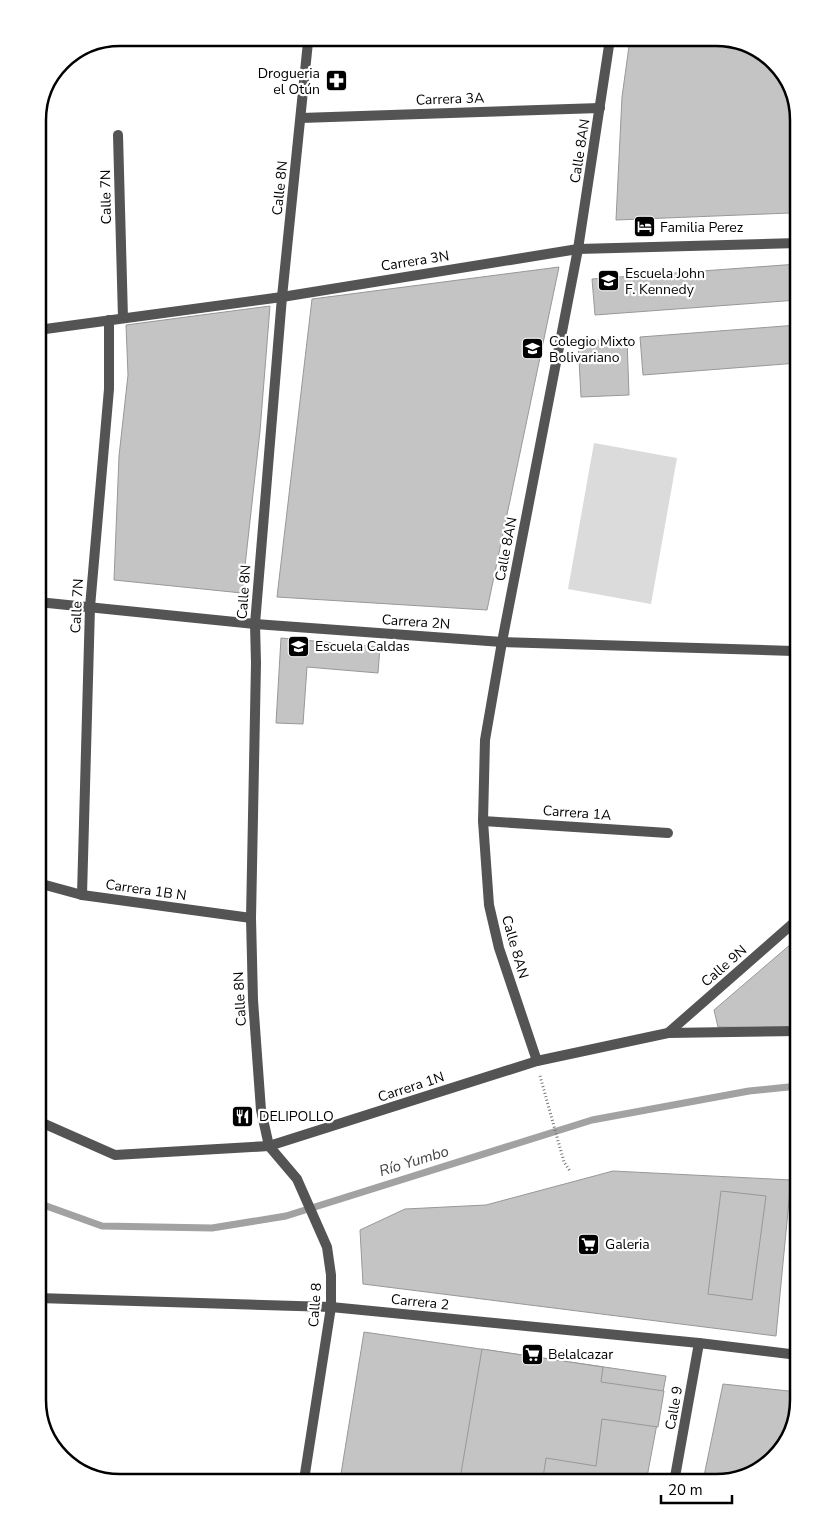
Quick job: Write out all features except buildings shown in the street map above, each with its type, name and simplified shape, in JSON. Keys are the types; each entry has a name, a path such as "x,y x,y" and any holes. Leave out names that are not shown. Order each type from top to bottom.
{"street":[{"name":"Calle 8N","path":"269,1146 261,1110 253,1000 251,918 256,663 254,624 282,297 308,46"},
{"name":"Calle 8AN","path":"536,1061 499,948 489,905 483,821 485,740 502,642 578,249 609,46"},
{"name":"Carrera 3A","path":"301,118 600,108"},
{"name":"Calle 7N","path":"118,134 123,318"},
{"name":"Carrera 3N","path":"46,329 282,297 578,249 790,243"},
{"name":"Calle 7N","path":"82,895 90,607 109,389 109,320"},
{"name":"Carrera 2N","path":"46,603 254,624 502,642 790,650"},
{"name":"Carrera 1A","path":"483,821 668,833"},
{"name":"Carrera 1B N","path":"46,885 82,895 251,918"},
{"name":"Calle 9N","path":"668,1033 790,926"},
{"name":"Carrera 1N","path":"46,1125 114,1155 269,1146 536,1061 668,1033 790,1031"},
{"name":"Calle 8","path":"269,1146 297,1179 326,1247 331,1275 331,1307 305,1474"},
{"name":"Carrera 2","path":"46,1298 331,1307 790,1354"},
{"name":"Calle 9","path":"677,1474 699,1344"}],"path":[{"path":"543,1089 564,1162 570,1171"}],"shaded area":[{"path":"594,443 677,458 651,604 568,589"}],"waterway":[{"name":"Río Yumbo","path":"46,1206 102,1226 212,1228 286,1216 592,1120 749,1091 790,1087"}],"place":[{"name":"Drogueria el Otún","path":"336,81"},
{"name":"Familia Perez","path":"644,227"},
{"name":"Escuela John F. Kennedy","path":"609,281"},
{"name":"Colegio Mixto Bolivariano","path":"533,349"},
{"name":"Escuela Caldas","path":"299,646"},
{"name":"DELIPOLLO","path":"243,1116"},
{"name":"Galeria","path":"589,1244"},
{"name":"Belalcazar","path":"532,1354"}]}
